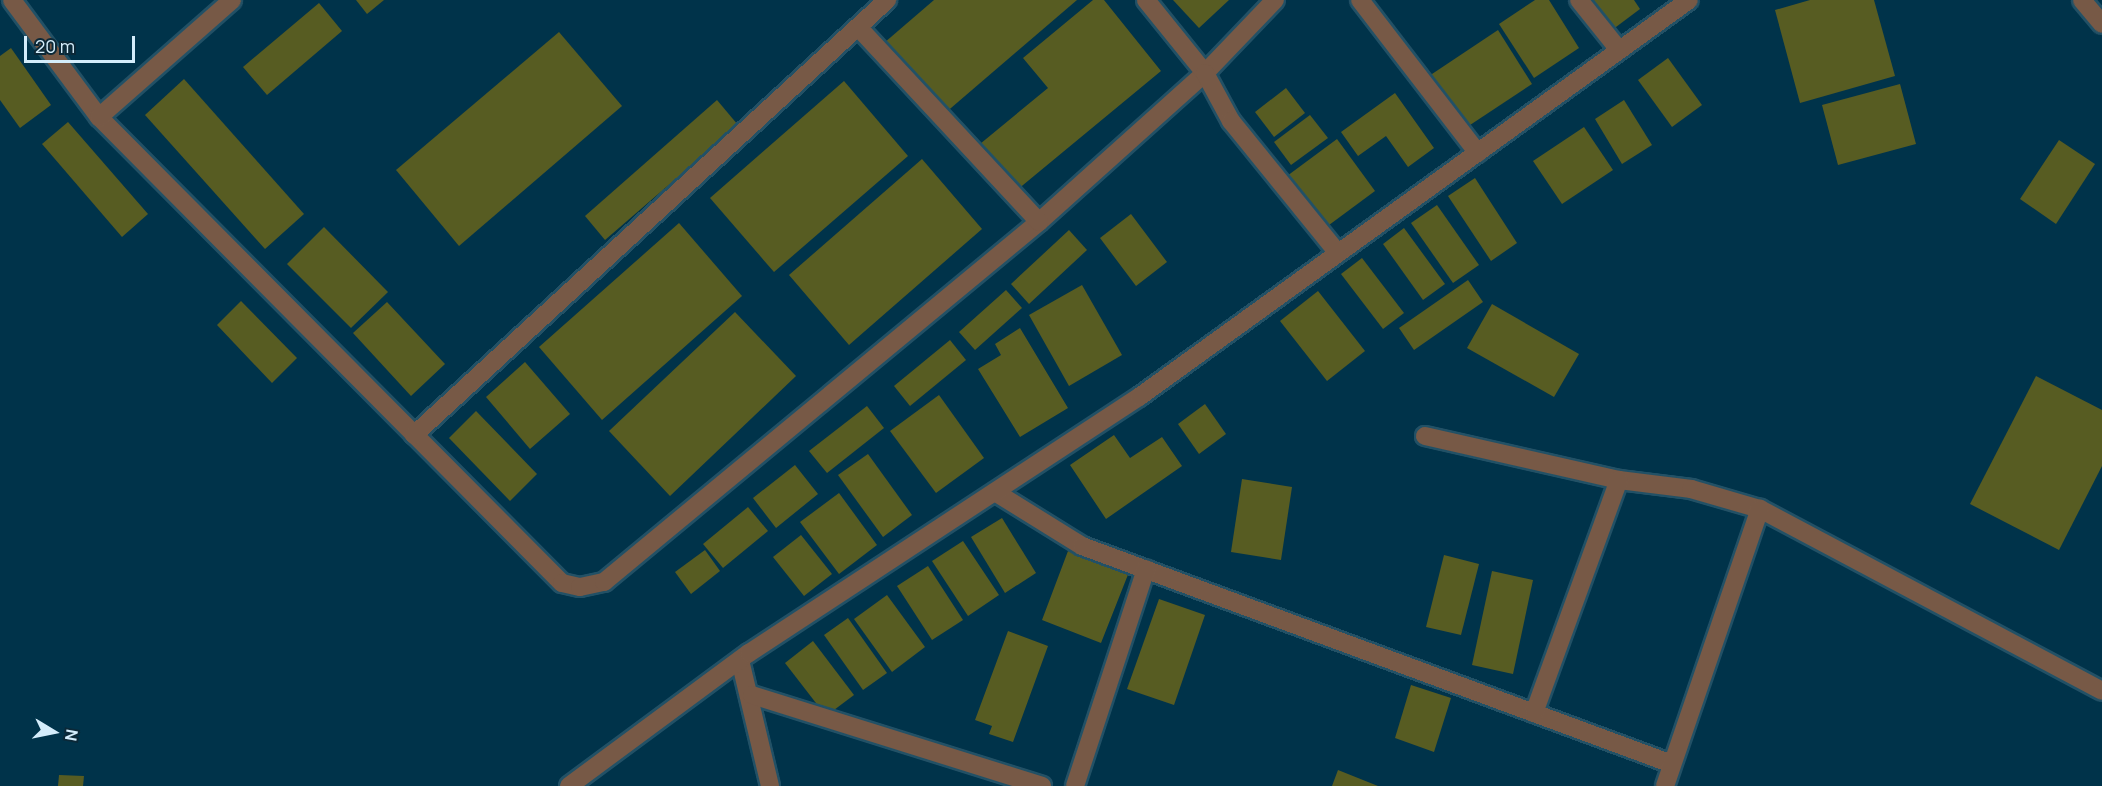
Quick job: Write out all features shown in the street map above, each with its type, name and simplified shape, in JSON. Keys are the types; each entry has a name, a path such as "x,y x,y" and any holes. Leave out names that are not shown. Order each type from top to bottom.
{"street":[{"path":"12,0 99,117 562,583 580,587 604,582 1039,222 1205,73 1275,0"},
{"path":"99,117 232,0"},
{"path":"414,435 887,0"},
{"path":"1146,0 1205,73 1230,121 1338,253"},
{"path":"1360,0 1478,153"},
{"path":"1579,0 1619,50"},
{"path":"569,786 740,660 1138,397 1689,0"},
{"path":"2082,0 2102,24"},
{"path":"858,27 1039,222"},
{"path":"1425,436 1619,480 1691,489 1760,509 2102,691"},
{"path":"1534,713 1619,480"},
{"path":"995,492 1082,546 1672,764"},
{"path":"1665,786 1760,509"},
{"path":"1075,786 1146,569"},
{"path":"740,660 752,695 770,786"},
{"path":"752,695 1042,786"}],"building":[{"path":"356,0 384,0 367,14"},
{"path":"934,0 1077,0 944,114 884,43"},
{"path":"1093,0 1104,0 1161,71 1017,190 980,144 1048,88 1023,58"},
{"path":"1173,0 1229,0 1199,28"},
{"path":"1535,0 1549,0 1579,48 1534,78 1499,24"},
{"path":"1584,0 1634,0 1640,9 1608,33"},
{"path":"1810,0 1874,0 1895,76 1800,103 1775,10"},
{"path":"319,3 342,31 267,95 243,67"},
{"path":"1498,30 1532,84 1464,129 1429,76"},
{"path":"559,32 622,106 459,246 396,170"},
{"path":"11,48 51,105 20,128 0,100 0,56"},
{"path":"1668,58 1702,105 1672,127 1638,80"},
{"path":"184,79 304,214 265,249 145,115"},
{"path":"844,81 908,156 774,272 710,198"},
{"path":"1900,84 1916,144 1838,165 1822,105"},
{"path":"1286,88 1305,113 1274,137 1255,112"},
{"path":"1395,93 1434,148 1408,167 1386,136 1358,156 1341,132"},
{"path":"717,100 738,125 605,240 585,216"},
{"path":"1624,100 1652,145 1622,164 1595,119"},
{"path":"1310,115 1328,138 1291,165 1274,142"},
{"path":"68,122 148,214 122,237 42,144"},
{"path":"1584,127 1613,170 1562,204 1533,161"},
{"path":"1337,139 1375,191 1325,228 1287,176"},
{"path":"2059,140 2095,164 2056,224 2020,199"},
{"path":"922,159 982,229 849,345 789,275"},
{"path":"1475,178 1517,243 1491,261 1448,196"},
{"path":"1437,205 1479,265 1453,283 1411,223"},
{"path":"1131,214 1167,262 1136,286 1100,238"},
{"path":"679,223 742,296 602,420 539,347"},
{"path":"324,227 388,292 351,328 287,264"},
{"path":"1404,228 1445,284 1423,300 1383,244"},
{"path":"1069,230 1087,250 1029,304 1011,284"},
{"path":"1362,258 1404,313 1383,329 1341,274"},
{"path":"1468,280 1483,302 1414,350 1399,328"},
{"path":"1082,285 1122,355 1069,386 1029,315"},
{"path":"1006,290 1022,308 975,350 959,332"},
{"path":"1318,291 1365,351 1327,381 1280,321"},
{"path":"241,301 297,358 272,383 217,325"},
{"path":"387,302 445,364 411,396 353,333"},
{"path":"1492,304 1579,354 1554,397 1467,348"},
{"path":"735,312 796,376 670,496 609,431"},
{"path":"1020,328 1068,408 1020,437 978,369 1001,355 995,344"},
{"path":"950,340 966,360 910,406 894,386"},
{"path":"525,362 570,414 530,449 486,397"},
{"path":"2036,376 2102,410 2102,466 2059,550 1970,504"},
{"path":"939,395 984,458 936,493 890,431"},
{"path":"1205,404 1226,434 1199,454 1178,424"},
{"path":"867,406 884,428 827,473 809,451"},
{"path":"476,411 537,474 510,501 449,438"},
{"path":"1114,435 1130,458 1162,437 1182,466 1106,519 1070,465"},
{"path":"868,454 912,515 883,537 838,475"},
{"path":"795,465 818,494 776,528 753,498"},
{"path":"1242,479 1292,487 1281,560 1231,552"},
{"path":"839,493 877,545 839,574 800,522"},
{"path":"748,507 768,531 723,568 703,544"},
{"path":"1002,518 1036,573 1005,593 971,537"},
{"path":"801,535 832,574 804,596 773,557"},
{"path":"963,541 999,595 968,616 932,561"},
{"path":"705,550 720,571 691,594 675,572"},
{"path":"1068,551 1110,568 1113,560 1131,567 1101,643 1042,620"},
{"path":"1444,555 1479,564 1461,635 1426,627"},
{"path":"928,566 963,620 932,640 897,586"},
{"path":"1492,571 1533,580 1513,674 1472,665"},
{"path":"887,595 925,647 892,672 854,619"},
{"path":"1159,599 1205,615 1174,705 1127,689"},
{"path":"848,618 887,673 863,690 824,635"},
{"path":"1008,631 1048,646 1013,742 989,734 992,726 975,720"},
{"path":"813,641 854,695 826,716 785,663"},
{"path":"1411,685 1451,698 1434,752 1395,738"},
{"path":"1338,770 1378,786 1332,786"},
{"path":"59,775 84,776 83,786 58,786"}]}
